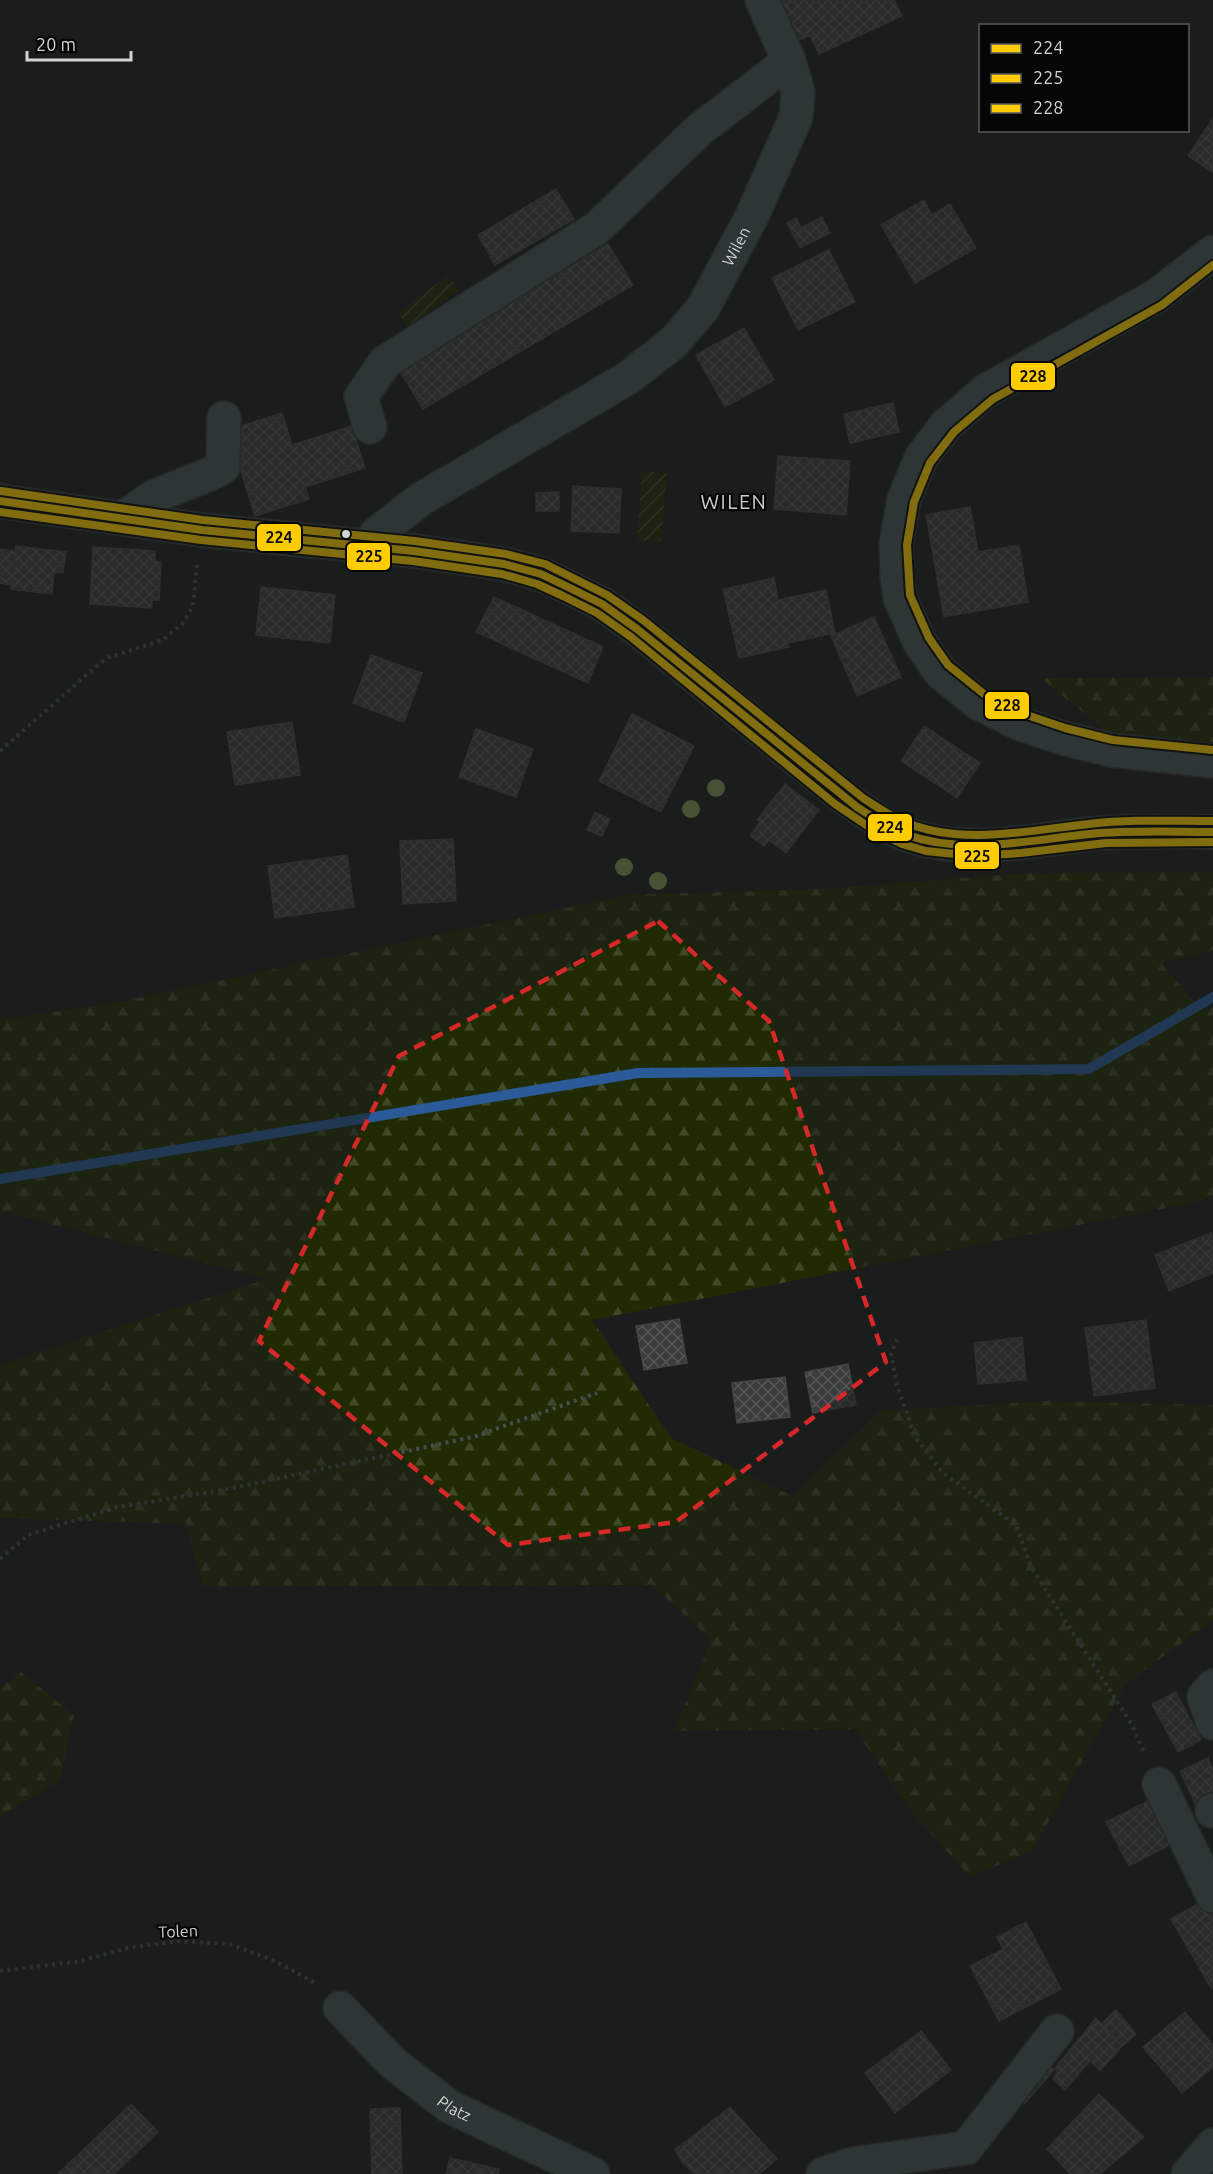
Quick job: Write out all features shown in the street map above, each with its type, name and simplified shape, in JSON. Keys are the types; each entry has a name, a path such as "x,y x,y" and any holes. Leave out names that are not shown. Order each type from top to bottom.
{"street":[{"name":"Wilen","path":"375,547 376,534 421,499 628,378 674,342 703,308 752,216 796,117 798,92 789,61 762,0"},
{"path":"370,426 361,397 385,362 597,228 699,130 789,61"},
{"path":"1213,252 1156,296 987,390 946,425 921,458 904,499 896,544 900,598 920,643 940,672 978,703 1020,724 1062,738 1111,750 1213,760"},
{"path":"123,519 154,496 223,467 224,418"},
{"path":"0,501 202,530 375,547 504,564 541,574 602,604 637,629 842,796 873,818 904,833 936,843 974,846 1012,844 1092,834 1146,831 1213,832"},
{"path":"1213,1686 1204,1697 1213,1723"},
{"path":"1159,1784 1213,1896"},
{"name":"Platz","path":"340,2008 393,2063 450,2107 593,2174"},
{"path":"823,2174 852,2164 966,2148 1057,2031"},
{"path":"1188,2174 1213,2145"}],"path":[{"path":"0,751 106,658 163,640 182,624 193,606 198,560"},
{"path":"897,1339 891,1354 897,1385 915,1437 944,1473 1016,1525 1031,1567 1132,1725 1159,1784"},
{"path":"0,1559 28,1535 118,1506 223,1490 473,1437 597,1393"},
{"name":"Tolen","path":"0,1971 81,1961 128,1948 180,1941 229,1944 275,1961 314,1980 340,2008"}],"highlighted area":[{"path":"658,921 769,1021 886,1362 676,1522 508,1545 259,1341 399,1056"}],"green space":[{"path":"448,275 459,290 408,328 398,313"},
{"path":"642,471 667,473 661,542 637,540"},
{"path":"1213,677 1213,742 1109,733 1040,678"},
{"path":"1213,872 1213,950 1161,963 1200,1009 1213,1008 1213,1196 1197,1202 592,1320 671,1438 793,1496 880,1411 1047,1401 1213,1405 1213,1620 1126,1684 1032,1851 970,1877 908,1808 855,1729 674,1731 711,1640 652,1585 203,1587 186,1524 0,1518 0,1365 267,1279 0,1211 0,1020 119,1002 626,895 823,889 1028,873"},
{"path":"21,1672 74,1715 60,1781 0,1816 0,1688"}],"building":[{"path":"776,0 894,0 902,16 819,54 810,35 795,42"},
{"path":"1213,118 1213,172 1188,156"},
{"path":"556,189 574,219 495,265 478,235"},
{"path":"924,200 932,215 950,204 976,248 915,283 881,225"},
{"path":"822,217 830,233 800,248 787,223 796,218 801,228"},
{"path":"608,244 633,285 423,409 398,368"},
{"path":"829,250 855,302 798,330 772,278"},
{"path":"744,328 774,380 725,407 696,355"},
{"path":"893,403 899,432 850,443 844,414"},
{"path":"282,413 292,445 352,426 365,468 305,487 309,499 255,516 228,430"},
{"path":"778,456 850,461 846,515 774,509"},
{"path":"573,486 621,489 619,533 571,531"},
{"path":"559,492 559,511 536,511 536,493"},
{"path":"970,507 978,552 1019,545 1028,602 944,617 926,515"},
{"path":"16,546 66,552 63,573 54,572 52,594 11,589"},
{"path":"93,547 155,551 155,561 161,562 159,600 152,600 152,608 90,604"},
{"path":"0,549 16,551 12,585 0,583"},
{"path":"774,578 778,600 826,590 835,633 788,643 789,647 739,658 723,589"},
{"path":"261,587 335,595 330,643 256,635"},
{"path":"494,597 603,647 588,683 476,632"},
{"path":"874,617 901,677 857,696 831,636"},
{"path":"371,655 422,673 404,722 353,703"},
{"path":"632,714 694,746 661,812 599,781"},
{"path":"292,722 300,775 235,785 227,732"},
{"path":"924,726 980,763 957,798 901,761"},
{"path":"476,729 533,749 516,797 459,777"},
{"path":"785,784 819,810 786,853 769,840 764,846 750,836 760,822 757,820"},
{"path":"595,812 610,819 602,836 587,830"},
{"path":"453,839 456,901 403,904 400,841"},
{"path":"347,855 354,907 275,918 268,866"},
{"path":"1211,1233 1213,1273 1169,1291 1155,1255"},
{"path":"679,1319 687,1363 644,1370 636,1326"},
{"path":"1146,1320 1155,1388 1094,1396 1085,1328"},
{"path":"1022,1337 1026,1380 978,1384 974,1343"},
{"path":"848,1364 856,1405 813,1413 805,1372"},
{"path":"785,1377 790,1417 737,1423 732,1383"},
{"path":"1176,1692 1201,1740 1178,1752 1152,1704"},
{"path":"1208,1758 1213,1770 1213,1795 1195,1803 1180,1771"},
{"path":"1150,1800 1172,1844 1129,1866 1106,1822"},
{"path":"1208,1898 1213,1907 1213,1987 1211,1988 1171,1919"},
{"path":"1026,1922 1061,1989 999,2021 970,1966 1003,1949 997,1937"},
{"path":"1116,2010 1136,2034 1122,2046 1102,2023"},
{"path":"1185,2012 1213,2045 1213,2067 1182,2093 1143,2047"},
{"path":"1096,2018 1122,2046 1100,2071 1090,2061 1065,2090 1053,2079 1058,2071 1055,2068"},
{"path":"921,2031 951,2070 895,2113 865,2073"},
{"path":"1046,2063 1054,2070 1025,2103 1018,2097"},
{"path":"1099,2094 1144,2137 1100,2174 1070,2174 1047,2149"},
{"path":"131,2104 158,2132 114,2174 58,2174"},
{"path":"730,2107 777,2159 759,2174 695,2174 683,2163 675,2150"},
{"path":"400,2108 402,2174 372,2174 370,2109"},
{"path":"450,2158 499,2169 498,2174 446,2174"}],"waterway":[{"path":"0,1179 638,1073 1089,1069 1213,997"}],"transit line":[{"name":"228","path":"1213,265 1162,305 993,399 954,432 930,463 914,502 907,545 910,595 929,638 948,665 984,694 1024,714 1065,728 1113,740 1213,750"},
{"name":"228","path":"1,491 203,520 415,541 506,554 545,564 607,595 643,620 863,798 895,818 929,830 974,835 1120,821 1213,821"},
{"name":"224","path":"0,501 202,530 414,551 504,564 541,574 602,604 637,629 857,807 904,834 927,841 973,845 1105,833 1213,832"},
{"name":"225","path":"0,512 201,540 413,561 502,574 537,584 597,613 631,637 835,804 875,831 902,844 926,851 974,856 1106,843 1213,842"}],"district":[{"name":"WILEN","path":"734,501"}]}
